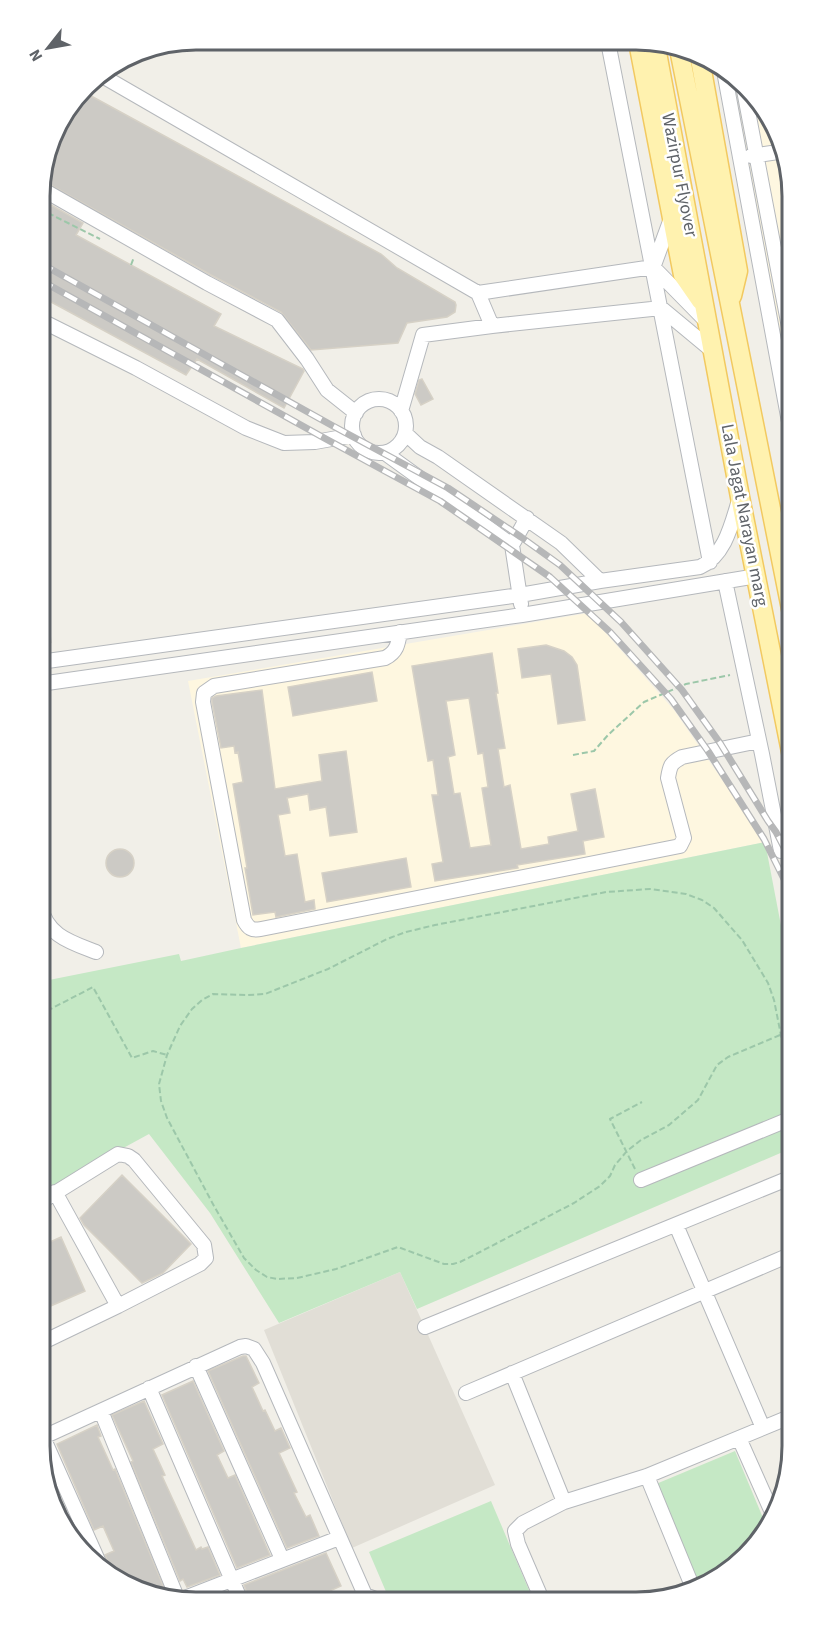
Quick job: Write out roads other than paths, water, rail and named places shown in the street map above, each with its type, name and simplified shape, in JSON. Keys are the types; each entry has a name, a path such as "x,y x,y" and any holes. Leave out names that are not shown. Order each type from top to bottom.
{"main road":[{"path":"640,50 683,275 707,316"},
{"name":"Wazirpur Flyover","path":"657,51 707,316"},
{"name":"Wazirpur Flyover","path":"681,57 730,304"},
{"path":"701,66 738,271 730,304"},
{"name":"Lala Jagat Narayan marg","path":"730,304 782,563"},
{"name":"Lala Jagat Narayan marg","path":"707,316 782,704"}],"street":[{"path":"610,50 710,562"},
{"path":"108,79 478,293 492,326"},
{"path":"726,81 782,382"},
{"path":"746,101 782,284"},
{"path":"740,157 775,152"},
{"path":"50,194 207,283 278,320 327,390 356,413"},
{"path":"653,267 672,216"},
{"path":"478,293 653,267"},
{"path":"653,267 707,316"},
{"path":"401,411 423,335 661,308 714,352"},
{"path":"50,325 136,368 246,428 284,443 315,442 354,435"},
{"path":"774,339 782,339"},
{"path":"389,401 401,411 405,418 405,433 398,446 384,453 369,452 357,442 354,435 352,428 356,413 367,402 389,401"},
{"path":"405,433 420,447 438,457 561,543 600,581"},
{"path":"384,453 512,545"},
{"path":"50,661 520,595 700,567 710,562 726,538 740,497"},
{"path":"522,615 512,545 527,518"},
{"path":"50,683 522,615 757,576"},
{"path":"725,581 781,851"},
{"path":"400,632 397,649 385,658 214,686 204,693 203,702 237,886 244,920 248,927 254,930 261,929 680,846 684,838 668,778 672,763 682,756 759,741"},
{"path":"158,645 161,666"},
{"path":"50,928 67,941 96,952"},
{"path":"641,1180 781,1122"},
{"path":"50,1195 118,1154 128,1155 204,1245 206,1258 204,1262 50,1339"},
{"path":"425,1327 781,1181"},
{"path":"55,1192 118,1306"},
{"path":"676,1225 763,1428"},
{"path":"466,1393 781,1259"},
{"path":"50,1434 240,1347 246,1346 254,1349 263,1363 364,1592"},
{"path":"196,1366 282,1559"},
{"path":"512,1373 564,1502"},
{"path":"149,1388 238,1592"},
{"path":"101,1411 174,1589"},
{"path":"539,1592 518,1544 515,1531 523,1523 564,1502 647,1476 781,1421"},
{"path":"739,1438 768,1504"},
{"path":"50,1458 92,1548"},
{"path":"647,1476 690,1580"},
{"path":"200,1592 339,1538"}],"railway":[{"path":"50,269 448,488 560,565 621,622 682,690 720,743 781,843"},
{"path":"50,286 440,501 550,577 610,632 671,699 708,751 764,839 781,874"}]}
